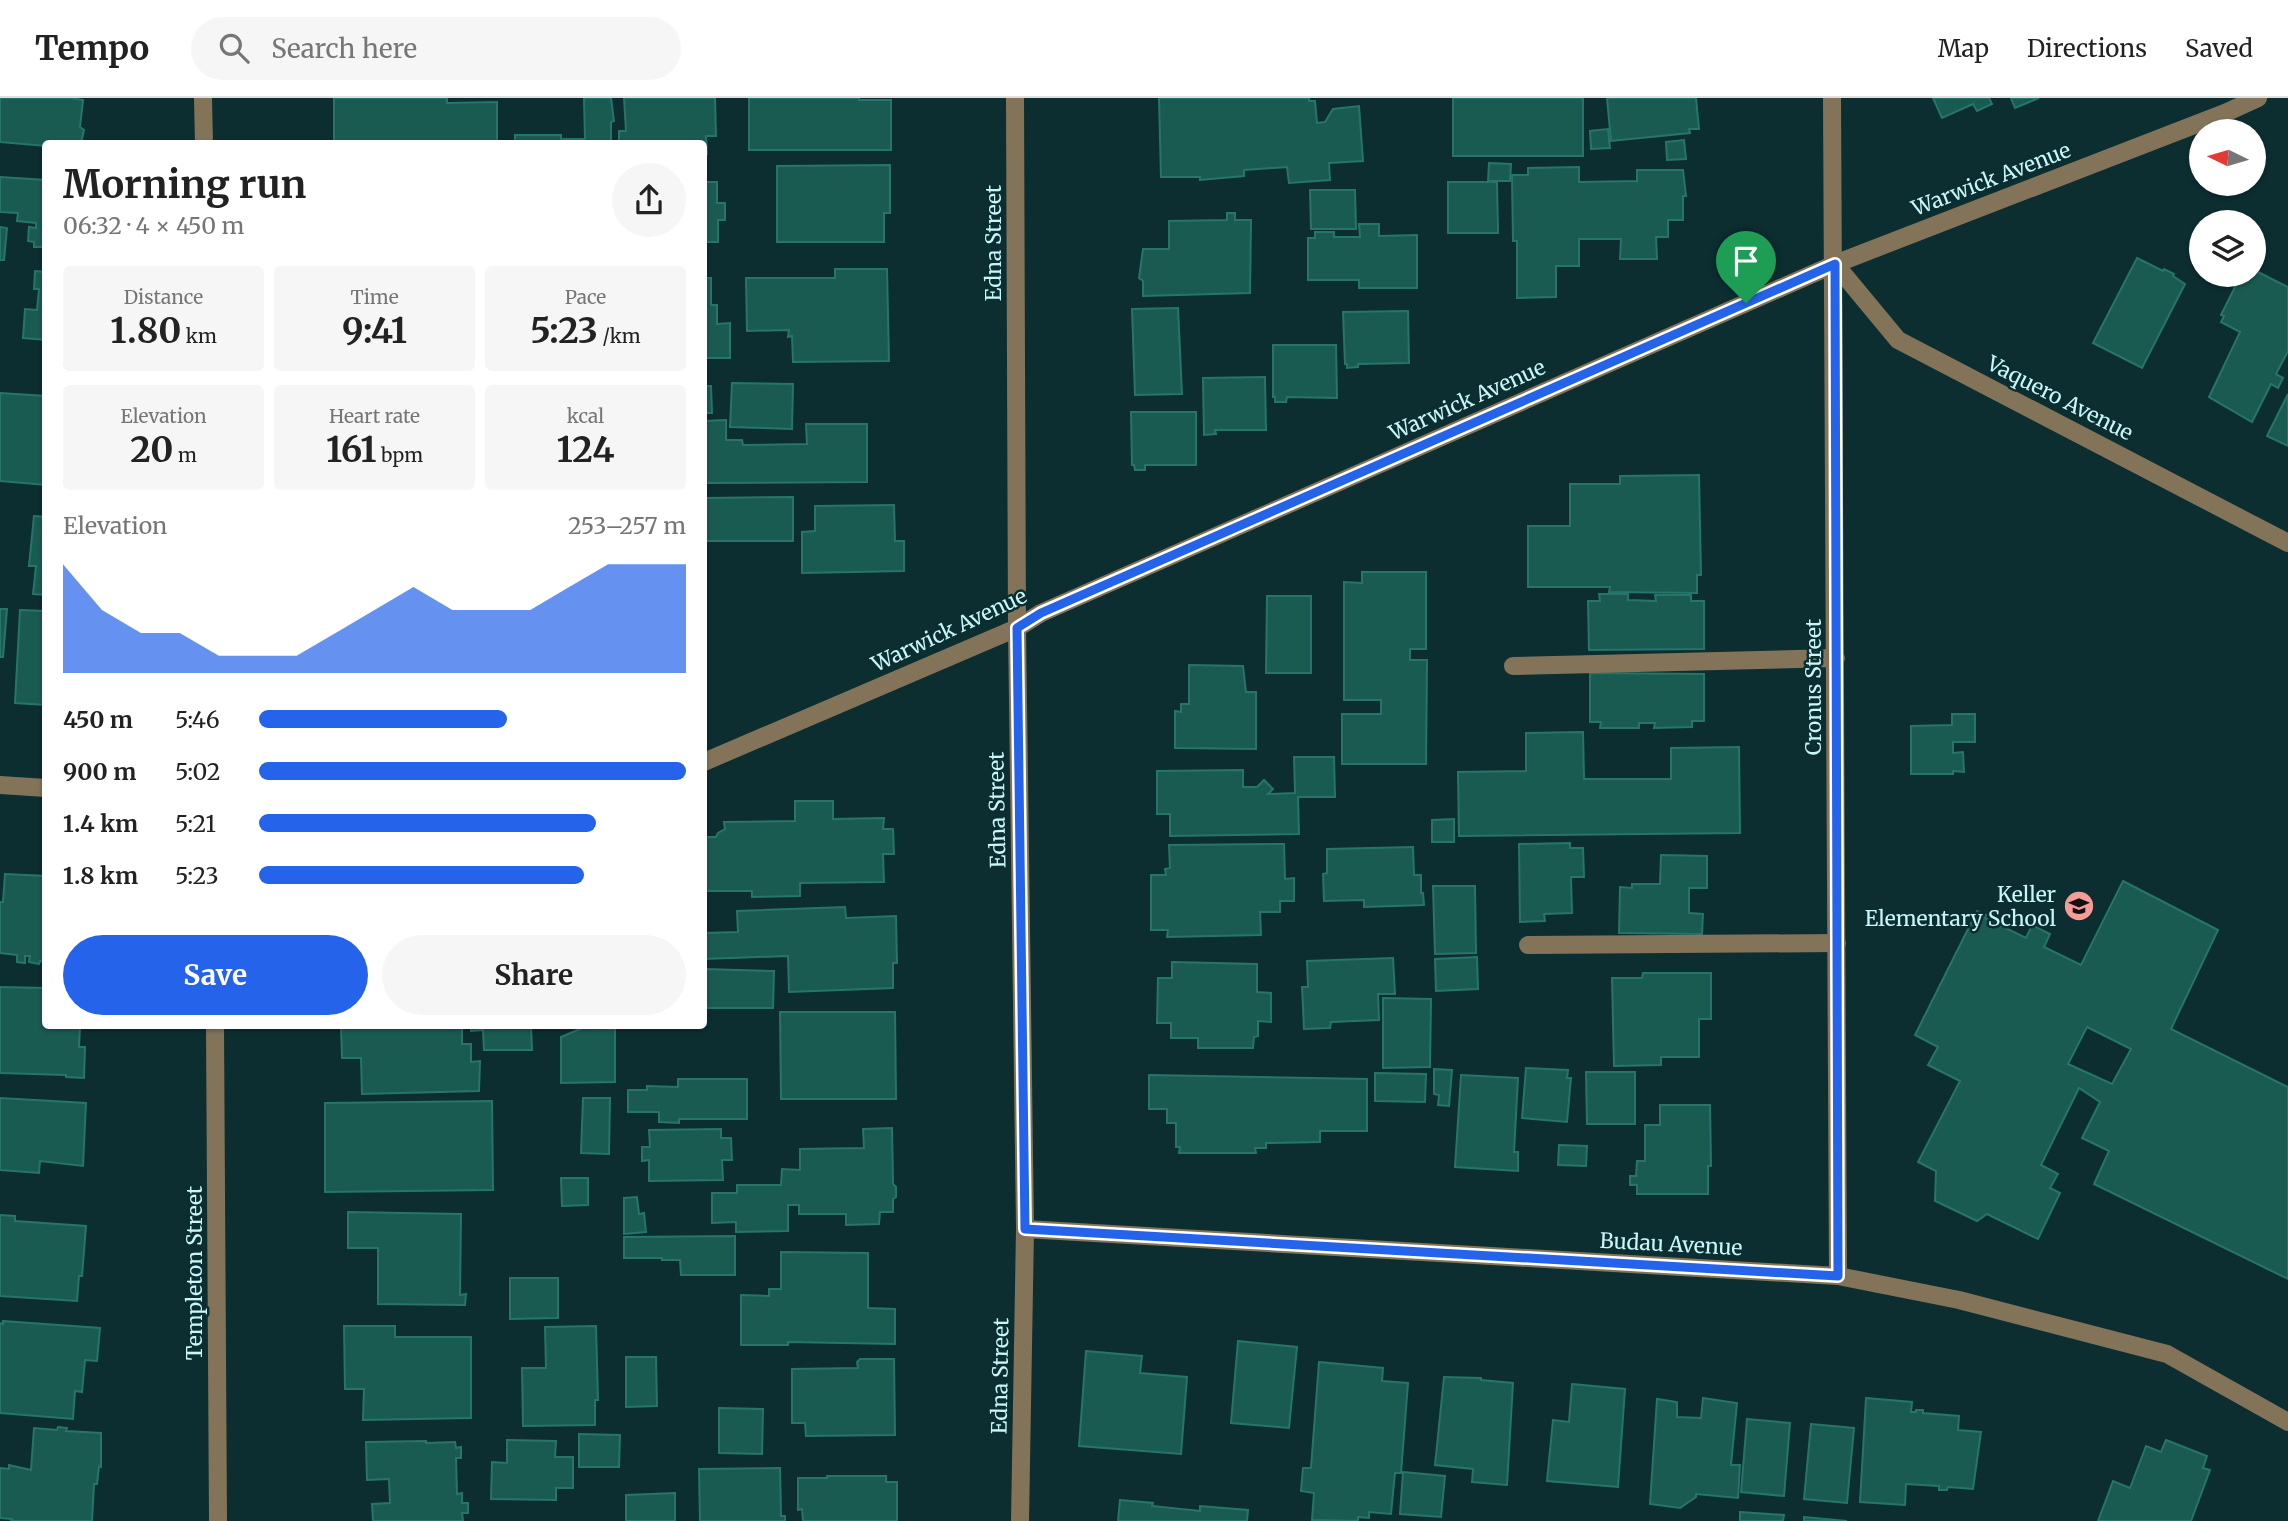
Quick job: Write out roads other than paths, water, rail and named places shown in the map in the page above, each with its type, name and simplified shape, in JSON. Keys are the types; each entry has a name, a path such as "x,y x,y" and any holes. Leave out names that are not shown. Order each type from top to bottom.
{"street":[{"path":"203,98 204,140"},
{"name":"Edna Street","path":"1015,98 1017,628 1025,1229 1020,1521"},
{"name":"Cronus Street","path":"1832,98 1835,264 1838,1276"},
{"name":"Warwick Avenue","path":"707,761 1017,628 1041,613 1835,264 2222,106 2258,98"},
{"name":"Vaquero Avenue","path":"1835,264 1898,340 2288,543"},
{"path":"1513,666 1836,658"},
{"path":"0,785 42,788"},
{"path":"1528,945 1837,943"},
{"name":"Templeton Street","path":"215,1029 218,1521"},
{"name":"Budau Avenue","path":"1025,1229 1838,1276 1959,1300 2166,1354 2288,1422"}],"place":[{"name":"Keller Elementary School","path":"2079,906"}]}
